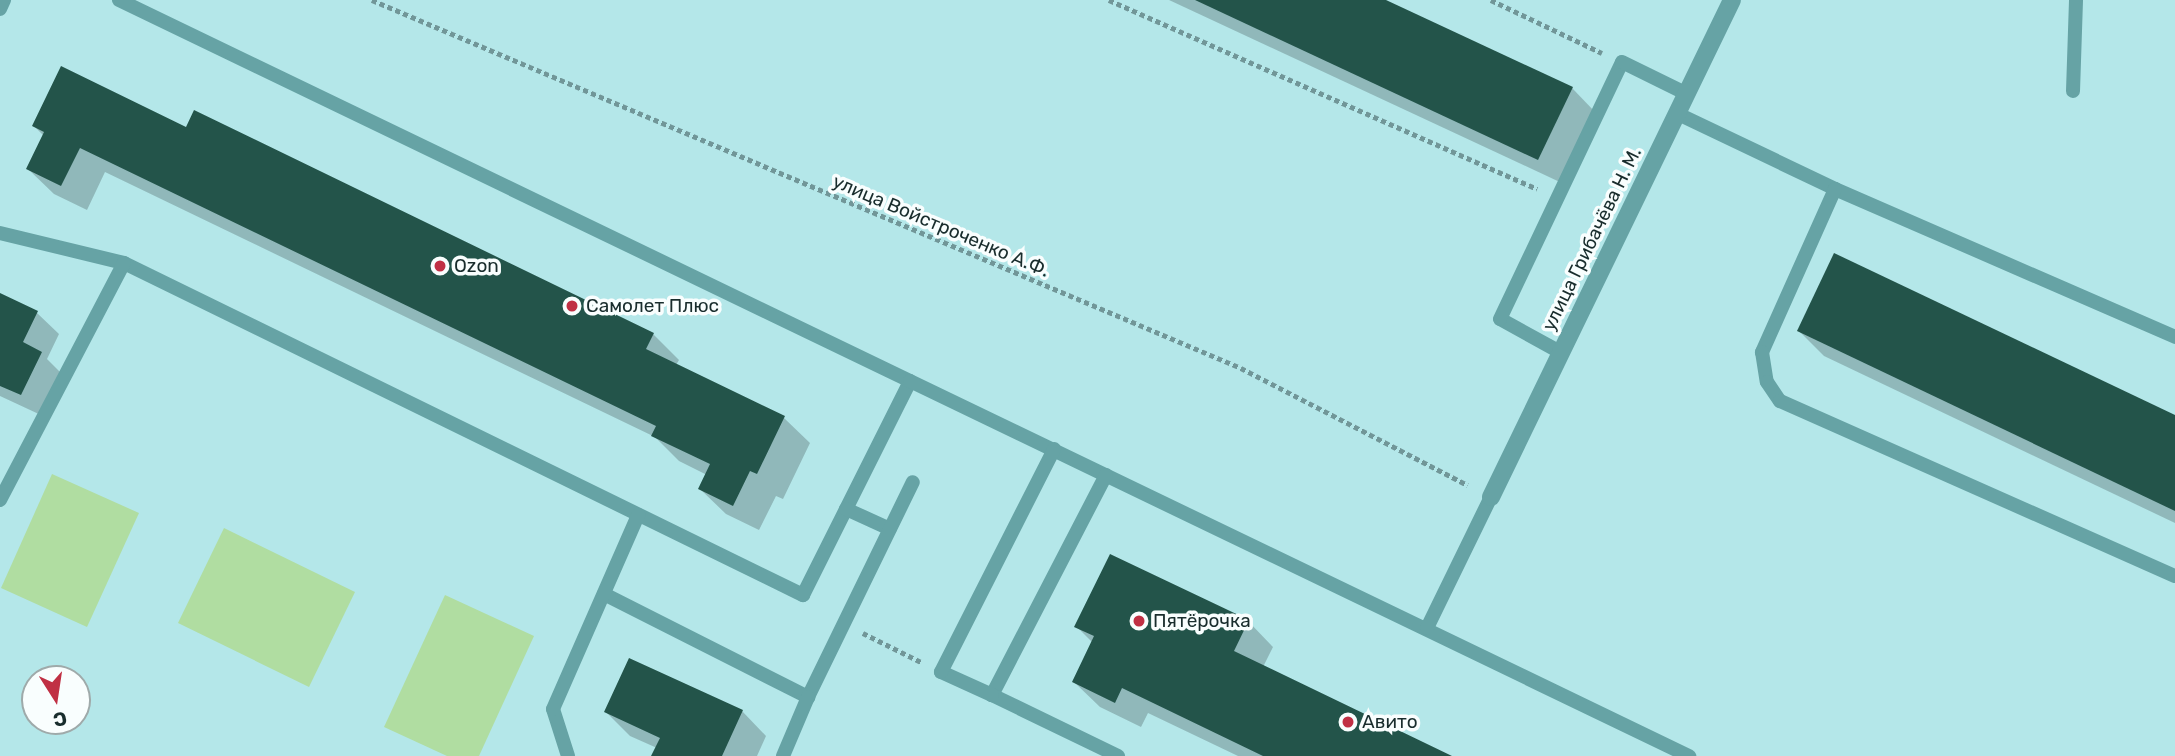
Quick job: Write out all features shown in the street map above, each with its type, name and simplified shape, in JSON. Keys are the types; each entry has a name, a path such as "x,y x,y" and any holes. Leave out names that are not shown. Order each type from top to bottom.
{"street":[{"name":"улица Грибачёва Н. М.","path":"1491,497 1732,0"}],"lane":[{"path":"0,9 4,0"},
{"path":"118,0 1689,756"},
{"path":"2073,91 2076,0"},
{"path":"1560,352 1500,319 1622,62 1685,93"},
{"path":"1676,113 1835,189 2175,337"},
{"path":"1835,189 1762,352 1767,382 1780,401 2175,576"},
{"path":"0,233 124,263 803,595 910,381"},
{"path":"0,500 124,263"},
{"path":"1054,449 941,672 1118,756"},
{"path":"992,695 1106,475"},
{"path":"783,756 808,697 913,482"},
{"path":"1427,628 1491,497"},
{"path":"846,509 890,529"},
{"path":"568,756 553,709 638,515"},
{"path":"604,594 808,697"}],"path":[{"name":"улица Войстроченко А.Ф.","path":"372,0 1241,368 1491,497"},
{"path":"1109,0 1558,198"},
{"path":"1491,0 1622,62"},
{"path":"845,623 941,672"}],"green space":[{"path":"52,474 139,513 87,627 1,588"},
{"path":"224,528 355,592 309,687 178,623"},
{"path":"445,595 534,636 479,756 447,756 384,727"}],"building":[{"path":"1195,0 1386,0 1573,87 1538,160"},
{"path":"61,66 186,127 194,110 654,333 646,349 785,416 757,474 750,471 733,506 698,489 710,464 651,436 656,426 80,148 61,186 26,169 44,132 32,126"},
{"path":"1834,253 2175,415 2175,511 1797,331"},
{"path":"0,293 38,311 23,342 42,352 21,395 0,386"},
{"path":"1110,554 1249,620 1234,651 1452,756 1263,756 1122,688 1115,703 1072,682 1094,636 1074,627"},
{"path":"629,658 743,710 722,756 651,756 660,738 604,712"}],"place":[{"name":"Ozon","path":"440,266"},
{"name":"Самолет Плюс","path":"572,306"},
{"name":"Пятёрочка","path":"1139,621"},
{"name":"Авито","path":"1348,722"}]}
